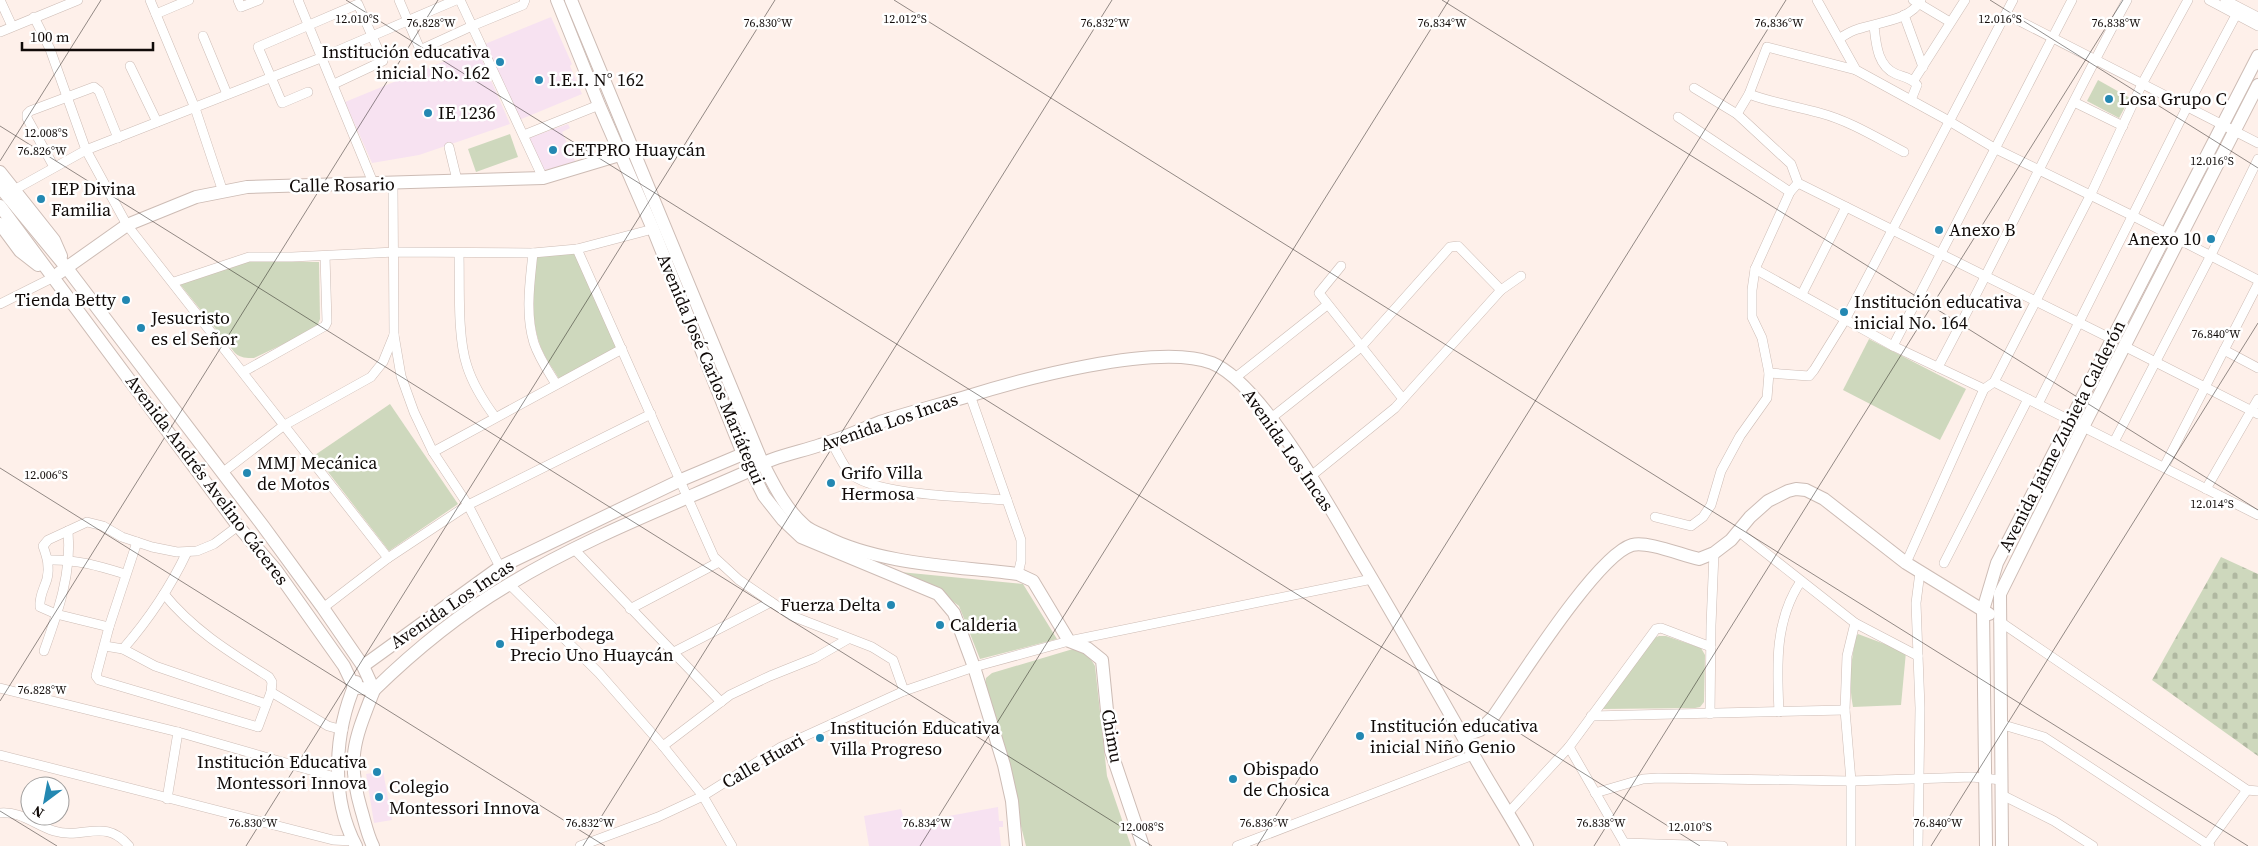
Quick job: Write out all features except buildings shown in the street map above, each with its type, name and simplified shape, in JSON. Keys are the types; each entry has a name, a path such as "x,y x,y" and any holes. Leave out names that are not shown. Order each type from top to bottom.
{"main road":[{"name":"Avenida José Carlos Mariátegui","path":"557,0 599,105 653,229 743,454 764,496 783,520 801,537 938,594 954,613 974,667 1004,765 1012,801 1016,846"},
{"name":"Avenida José Carlos Mariátegui","path":"571,0 762,462 781,500 806,527 835,542 866,553 1018,574"},
{"name":"Avenida Jaime Zubieta Calderón","path":"1986,846 1983,610 1997,563 2258,56"},
{"name":"Avenida Jaime Zubieta Calderón","path":"2002,846 2000,594 2083,426 2258,85"},
{"name":"Calle Rosario","path":"54,277 127,224 196,197 247,187 374,185 457,180 543,178 633,151"},
{"name":"Avenida Andrés Avelino Cáceres","path":"0,172 54,240 66,267"},
{"name":"Avenida Andrés Avelino Cáceres","path":"0,187 66,267 324,608 363,666 374,690"},
{"name":"Avenida Andrés Avelino Cáceres","path":"0,206 141,393 238,526 276,570 344,666 354,687"},
{"name":"Avenida Andrés Avelino Cáceres","path":"0,224 20,250 54,277"},
{"name":"Avenida Los Incas","path":"374,690 410,656 459,618 509,584 574,549 751,470 762,462 783,458 831,442 881,422 970,395 1054,374 1140,358 1164,356 1191,357 1214,364 1235,378 1270,419 1311,476 1464,736 1473,755 1509,812 1527,846"},
{"path":"141,393 153,383"},
{"name":"Avenida Los Incas","path":"363,666 500,567 681,480 743,454"},
{"path":"743,454 762,462"},
{"path":"1464,736 1480,730 1493,717 1579,594 1610,559 1620,551 1630,546 1643,544 1698,559 1714,554 1738,531 1750,516 1768,501 1796,489 1806,490 1824,499 1906,563 1999,621"},
{"path":"276,570 289,561"},
{"path":"1018,574 1033,581 1069,641"},
{"name":"Chimu","path":"1069,641 1087,648 1102,660 1111,751 1143,846"},
{"path":"355,843 342,810 338,778 339,751 354,687 363,666"},
{"path":"354,687 374,690 354,746 352,763 354,783 373,846"}],"street":[{"path":"0,0 12,26"},
{"path":"0,32 78,0"},
{"path":"150,0 195,108 224,192"},
{"path":"156,14 188,0"},
{"path":"238,0 241,7 258,0"},
{"path":"298,0 374,185"},
{"path":"399,0 419,47 422,49 524,5 525,0"},
{"path":"14,190 86,150 323,57 456,0"},
{"path":"460,0 543,178"},
{"path":"1817,0 1840,38 1856,70"},
{"path":"1914,80 1965,0"},
{"path":"1768,373 1809,376 1814,370 1845,320 2013,0"},
{"path":"1893,346 2072,0"},
{"path":"1938,367 1987,276 2094,59 2127,0"},
{"path":"1906,563 1984,389 1994,382 2090,196 2142,84 2188,0"},
{"path":"2209,0 2241,8 2258,26"},
{"path":"2225,0 2258,16"},
{"path":"1840,38 1858,29 1874,26 1904,15 1918,1 1950,22"},
{"path":"308,92 282,103 258,47 358,4 383,61 334,84"},
{"path":"2038,404 2187,107 2241,8"},
{"path":"2006,14 2258,143"},
{"path":"1904,15 1923,67"},
{"path":"34,18 50,49 86,150 127,224 388,558"},
{"path":"1874,26 1877,51 1883,64 1893,73 1914,80 1917,85 1911,100"},
{"path":"203,36 227,94"},
{"path":"1737,114 1749,94 1767,47 1856,70 1996,149 2133,216 2258,282 2164,467"},
{"path":"130,66 157,122"},
{"path":"54,167 27,118 27,114 67,96 94,87 99,91 118,138"},
{"path":"1694,88 1737,114 1792,164 1798,183 2112,338"},
{"path":"1749,94 1768,101 1820,112 1844,121 1904,152"},
{"path":"2074,102 2123,126"},
{"path":"524,135 599,105"},
{"path":"1678,117 1790,192"},
{"path":"449,147 457,180"},
{"path":"2114,442 2210,257 2258,159"},
{"path":"1655,517 1691,526 1703,517 1711,505 1726,462 1740,436 1766,398 1768,373 1762,338 1752,316 1752,290 1755,269 1790,192 1798,183"},
{"path":"393,184 395,252 394,335 402,376 414,412 433,452 468,505 500,567"},
{"path":"1802,294 1846,207"},
{"path":"174,282 249,257 325,256 395,252 460,254 533,253 576,249 653,229"},
{"path":"1270,419 1361,347 1450,247 1458,246 1500,290"},
{"path":"576,249 714,557 739,580 792,616 872,647 893,660 904,691"},
{"path":"533,253 530,322 534,343 544,365 556,384"},
{"path":"460,254 463,351 467,367 482,399 495,417"},
{"path":"243,372 325,326 327,322 325,256"},
{"path":"1341,266 1319,293 1403,399"},
{"path":"1755,269 1893,346 1984,389"},
{"path":"1311,476 1395,408 1500,290 1521,276"},
{"path":"0,304 54,277"},
{"path":"1235,378 1327,305"},
{"path":"222,473 283,426 371,377 383,362 394,335"},
{"path":"2124,346 2255,412"},
{"path":"433,452 622,349"},
{"path":"2224,350 2258,368"},
{"path":"1994,382 2258,514"},
{"path":"970,395 1021,540 1021,561 1018,574"},
{"path":"1944,563 2028,399"},
{"path":"2206,489 2255,412 2258,399"},
{"path":"324,608 388,558 468,505 651,414"},
{"path":"831,442 849,472 869,483 896,490 1007,500"},
{"path":"109,627 56,614 40,607 39,599 48,577 48,560 43,546 45,542 87,522 111,529 122,537 137,542 177,552 187,552 197,551 214,544 238,526"},
{"path":"44,651 67,580 69,559 68,531"},
{"path":"1738,531 1855,623 1918,656"},
{"path":"137,542 125,574 105,646 96,670 96,676 99,680 252,727 258,727 262,722 272,682 269,678 199,631 179,613 164,594"},
{"path":"574,549 721,702"},
{"path":"123,649 149,618 187,552"},
{"path":"1710,714 1714,554"},
{"path":"48,560 69,559 125,574"},
{"path":"630,609 719,562"},
{"path":"1918,846 1918,656 1916,603 1920,572"},
{"name":"Calle Huari","path":"580,846 658,817 704,796 781,747 904,691 946,676 1069,641 1372,580"},
{"path":"1779,712 1777,672 1779,636 1784,613 1792,593 1800,581"},
{"path":"509,584 599,673 662,746 704,796 732,846"},
{"path":"672,653 771,602"},
{"path":"1999,621 2247,790 2258,791"},
{"path":"1851,846 1851,781 1845,710 1847,656 1855,623"},
{"path":"1509,812 1569,747 1656,629 1661,628 1711,647"},
{"path":"662,746 730,695 815,658 848,639"},
{"path":"105,646 123,649 155,666 266,704"},
{"path":"0,688 178,732 338,778"},
{"path":"271,692 328,726 343,730"},
{"path":"1591,716 1845,710"},
{"path":"2000,724 2044,737 2207,845 2247,790"},
{"path":"167,799 178,732"},
{"path":"1569,747 1625,845 1723,846"},
{"path":"0,755 332,840 355,843"},
{"path":"1236,846 1473,755"},
{"path":"1595,793 1644,779 1658,778 1851,781 2002,780"},
{"path":"2002,795 2054,821 2093,846"},
{"path":"0,813 9,812 17,814 51,830 63,833 103,830 119,836 129,846"}],"shaded area":[{"name":"I.E.I. N° 162","path":"551,17 572,64 570,66 582,94 519,120 485,44"},
{"name":"IE 1236","path":"477,48 510,124 419,155 372,163 345,102"},
{"name":"CETPRO Huaycán","path":"568,124 570,128 562,132 576,163 544,170 529,138"},
{"name":"Colegio Montessori Innova","path":"383,771 392,820 374,823 366,774"},
{"path":"998,807 999,821 1003,821 1003,827 999,827 1001,846 869,846 864,816 901,809 905,824"}],"green space":[{"name":"Losa Grupo C","path":"2098,80 2130,98 2119,118 2087,101"},
{"path":"510,134 518,157 476,172 468,149"},
{"path":"576,252 618,348 559,379 546,359 536,329 533,304 536,255"},
{"path":"250,261 319,262 320,319 317,327 254,358 239,356 235,353 179,283"},
{"path":"1869,339 1966,389 1940,440 1843,390"},
{"path":"390,404 458,504 389,551 315,455"},
{"path":"2221,557 2258,574 2258,756 2152,680"},
{"path":"900,572 1023,584 1057,639 980,659 959,606 935,588"},
{"path":"1858,634 1906,652 1901,705 1853,707 1851,672 1854,646"},
{"path":"1666,636 1701,648 1705,655 1704,702 1700,707 1695,708 1602,709 1654,638"},
{"path":"1073,649 1086,654 1095,666 1107,776 1131,846 1026,846 985,684 986,678 992,673"}],"place":[{"name":"Institución educativa inicial No. 162","path":"500,62"},
{"name":"I.E.I. N° 162","path":"539,80"},
{"name":"Losa Grupo C","path":"2109,99"},
{"name":"IE 1236","path":"428,113"},
{"name":"CETPRO Huaycán","path":"553,150"},
{"name":"IEP Divina Familia","path":"41,199"},
{"name":"Anexo B","path":"1939,230"},
{"name":"Anexo 10","path":"2211,239"},
{"name":"Tienda Betty","path":"126,300"},
{"name":"Institución educativa inicial No. 164","path":"1844,312"},
{"name":"Jesucristo es el Señor","path":"141,328"},
{"name":"MMJ Mecánica de Motos","path":"247,473"},
{"name":"Grifo Villa Hermosa","path":"831,483"},
{"name":"Fuerza Delta","path":"891,605"},
{"name":"Calderia","path":"940,625"},
{"name":"Hiperbodega Precio Uno Huaycán","path":"500,644"},
{"name":"Institución educativa inicial Niño Genio","path":"1360,736"},
{"name":"Institución Educativa Villa Progreso","path":"820,738"},
{"name":"Institución Educativa Montessori Innova","path":"377,772"},
{"name":"Obispado de Chosica","path":"1233,779"},
{"name":"Colegio Montessori Innova","path":"379,797"}]}
